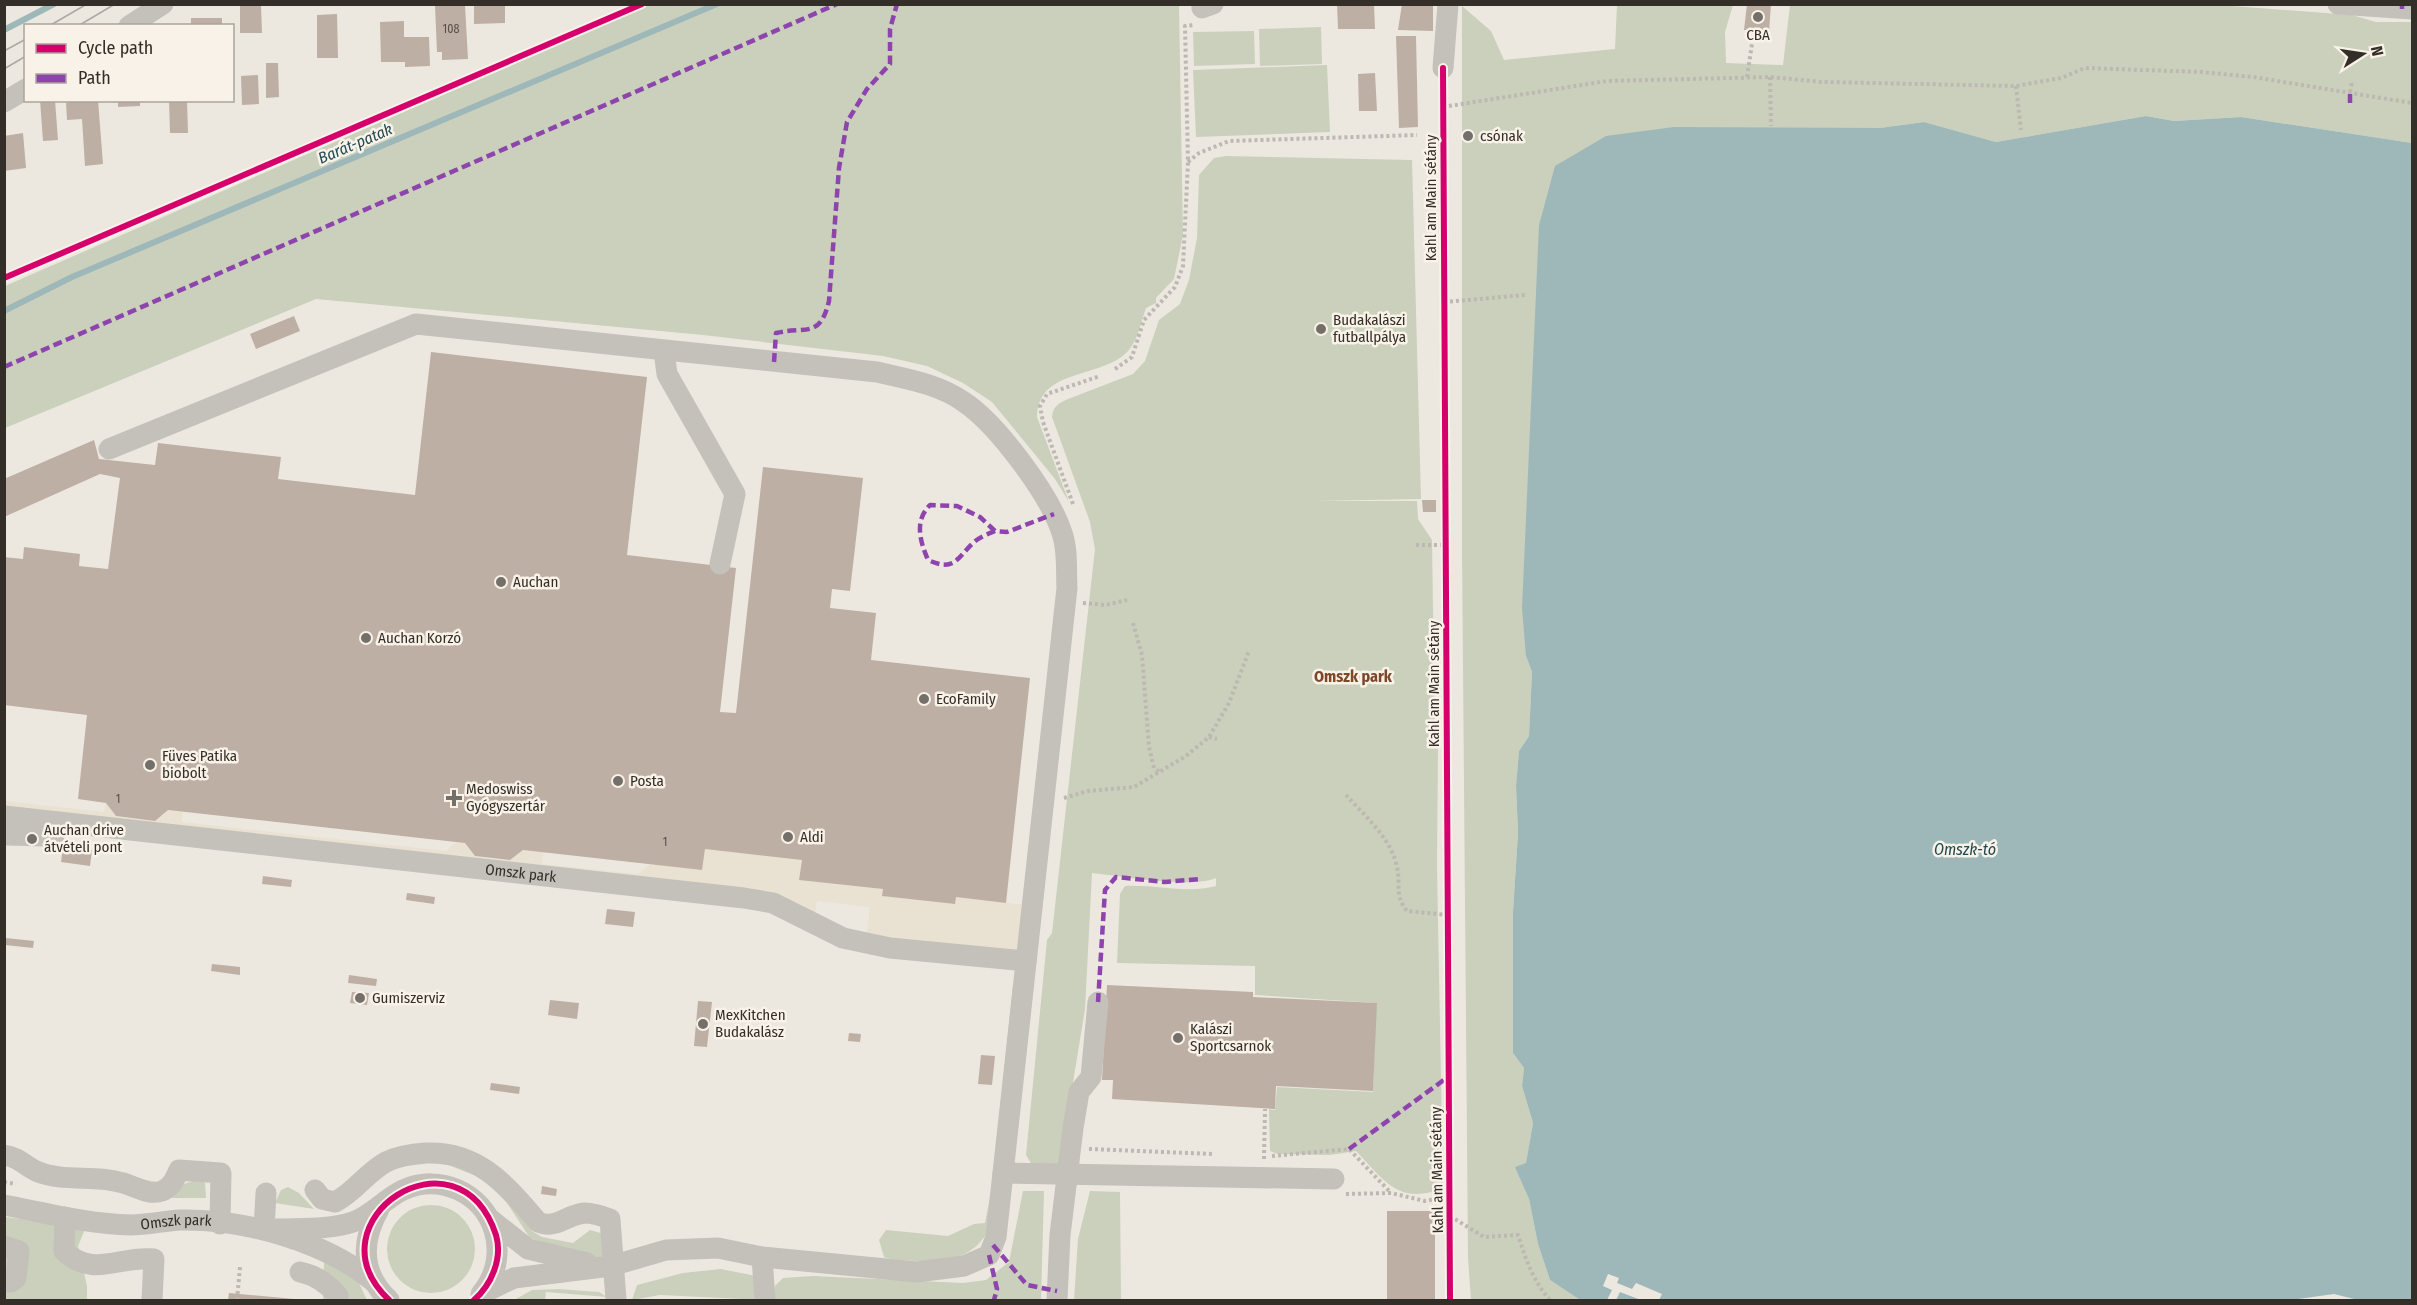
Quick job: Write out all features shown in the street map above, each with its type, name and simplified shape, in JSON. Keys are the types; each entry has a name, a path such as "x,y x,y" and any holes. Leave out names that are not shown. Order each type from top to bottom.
{"street":[{"path":"132,24 163,4"},
{"path":"1443,68 1448,4"},
{"path":"2338,4 2406,8"},
{"path":"4,102 24,90"},
{"path":"109,448 416,324 878,372 933,386 964,402 1007,444 1037,483 1054,514 1062,534 1066,557 1065,602 996,1237 989,1255 964,1266 917,1272 762,1257 718,1248 666,1250 612,1266 514,1278 478,1297"},
{"path":"664,351 667,374 735,494 720,564"},
{"path":"7,822 18,840 45,843 54,841"},
{"name":"Omszk park","path":"7,822 257,842 505,874 744,898 773,903 843,938 890,948 1026,961"},
{"path":"1057,1300 1060,1235 1067,1175 1079,1092 1091,1077 1098,1002"},
{"path":"315,1190 322,1199 335,1202 385,1163 415,1153 445,1152 472,1161 503,1182 537,1222 546,1226 583,1213 610,1219 616,1300"},
{"path":"12,1156 36,1171 68,1179 122,1182 139,1190 160,1192 171,1186 179,1170 221,1173 220,1224"},
{"path":"1003,1173 1264,1178 1334,1187"},
{"path":"266,1193 264,1229 333,1226 352,1222 379,1209 401,1191 426,1184 438,1184 458,1189 476,1200 490,1219 528,1249 575,1262 612,1266"},
{"name":"Omszk park","path":"4,1205 64,1217 131,1225 183,1220 264,1229 338,1256 381,1294"},
{"path":"379,1209 369,1227 365,1257 381,1294"},
{"path":"64,1217 64,1251 77,1263 109,1266 147,1258"},
{"path":"478,1297 492,1278 497,1261 497,1240 490,1219"},
{"path":"4,1282 12,1282 16,1278 19,1251 5,1250"},
{"path":"762,1257 765,1300"},
{"path":"138,1300 147,1258"},
{"path":"147,1258 152,1300"},
{"path":"300,1272 310,1274 331,1287 338,1296 338,1300"}],"path":[{"path":"1115,369 1132,357 1139,342 1144,320 1166,299 1180,275 1186,237 1188,162 1185,26 1194,25 1205,11"},
{"path":"1747,76 1752,44"},
{"path":"1443,107 1607,81 1747,76 1822,82 2016,86 2061,78 2085,68 2212,73 2412,103"},
{"path":"1770,77 1771,126"},
{"path":"2350,92 2352,82"},
{"path":"2016,86 2021,130"},
{"path":"1188,162 1199,153 1229,141 1417,135"},
{"path":"1432,145 1442,144"},
{"path":"1443,291 1444,314"},
{"path":"1444,302 1525,295"},
{"path":"1074,508 1043,422 1040,406 1047,394 1100,376"},
{"path":"1445,533 1445,557"},
{"path":"1416,545 1445,545"},
{"path":"1065,602 1105,605 1127,600"},
{"path":"1133,623 1143,655 1149,747 1154,768 1161,773"},
{"path":"1043,800 1057,800 1089,791 1134,787 1161,773 1209,737 1229,703 1249,651"},
{"path":"1209,737 1217,739"},
{"path":"1346,795 1381,833 1397,866 1399,901 1407,911 1448,915"},
{"path":"1448,903 1448,926"},
{"path":"1264,1178 1265,1109"},
{"path":"1334,1187 1391,1193 1425,1201 1449,1197"},
{"path":"1449,1216 1484,1237 1518,1235 1534,1279 1550,1300"},
{"path":"237,1300 240,1267"}],"green space":[{"path":"2206,4 2352,15 2376,22 2412,22 2412,143 2241,117 2174,121 2146,116 1996,142 1924,122 1880,128 1802,128 1526,656 1532,672 1529,736 1519,751 1516,787 1518,833 1513,912 1513,1053 1524,1068 1522,1086 1533,1123 1526,1164 1516,1167 1529,1199 1538,1244 1550,1280 1580,1300 1471,1300 1468,1258 1462,549 1462,6 1491,31 1504,60 1615,49 1617,5 1733,5 1725,32 1726,63 1783,65 1790,5"},
{"path":"649,5 1179,5 1183,235 1174,279 1156,298 1156,303 1146,308 1136,339 1125,354 1113,362 1058,383 1047,390 1040,402 1037,417 1069,502 1055,479 992,402 963,383 927,366 883,356 703,335 316,299 5,428 5,286"},
{"path":"1321,27 1322,64 1260,66 1259,29"},
{"path":"1254,31 1255,64 1194,66 1193,32"},
{"path":"1327,65 1330,132 1196,137 1193,70"},
{"path":"1226,156 1412,160 1421,499 1314,501 1417,501 1418,519 1432,540 1435,744 1438,745 1437,866 1443,1188 1427,1193 1414,1194 1393,1187 1356,1151 1330,1155 1278,1154 1270,1151 1269,1109 1275,1110 1277,1087 1373,1092 1376,1003 1255,995 1255,966 1117,963 1120,894 1125,886 1205,888 1216,886 1216,878 1205,881 1174,882 1092,873 1085,1009 1060,1162 1056,1167 1032,1165 1026,1155 1047,940 1052,933 1095,549 1090,522 1052,417 1057,405 1065,400 1133,374 1145,361 1159,320 1180,304 1189,280 1197,238 1199,175 1214,158"},
{"path":"1015,983 989,1230 975,1247 958,1257 939,1261 916,1261 884,1257 879,1240 886,1230 948,1236 974,1224 985,1223 992,1187"},
{"path":"451,1161 476,1171 522,1216 532,1231 542,1237 573,1243 590,1230 604,1234 604,1256 590,1260 530,1238 507,1203 493,1188 481,1178 451,1166"},
{"path":"198,1179 205,1183 206,1198 172,1198 184,1184"},
{"path":"288,1187 299,1193 314,1209 275,1203 281,1190"},
{"path":"1023,1191 1044,1191 1041,1300 774,1300 775,1286 783,1278 813,1276 963,1283 986,1280 1009,1262"},
{"path":"1090,1191 1120,1192 1121,1300 1074,1300 1078,1239"},
{"path":"431,1205 448,1208 462,1218 472,1232 475,1249 472,1266 462,1280 448,1290 431,1293 414,1290 400,1280 390,1266 387,1249 390,1232 400,1218 414,1208"},
{"path":"5,1217 86,1227 78,1246 87,1286 87,1300 5,1300"},
{"path":"324,1260 357,1279 367,1300 323,1300"},
{"path":"721,1269 756,1276 763,1300 660,1295 632,1300 637,1285 683,1273"},
{"path":"532,1290 599,1292 607,1297 546,1292 545,1300 514,1300"}],"shaded area":[{"path":"5,801 104,812 106,803 116,816 155,821 168,810 182,812 182,822 446,851 456,842 465,843 475,856 509,860 523,850 543,852 542,864 638,874 650,864 702,870 705,849 802,860 799,880 883,889 882,896 954,904 956,897 1025,905 1020,944 1016,950 873,941 867,933 870,907 817,901 815,915 798,903 5,813"}],"water":[{"name":"Omszk-tó","path":"2146,116 2174,121 2241,117 2412,143 2412,1300 2358,1300 2334,1294 2291,1300 1580,1300 1550,1280 1538,1244 1529,1199 1515,1167 1526,1163 1533,1123 1522,1086 1524,1068 1513,1053 1513,912 1518,833 1516,786 1519,751 1529,736 1532,672 1526,656 1522,608 1539,225 1555,166 1606,136 1674,127 1880,128 1924,122 1996,142"}],"pier":[{"path":"1608,1274 1619,1278 1617,1283 1632,1289 1636,1283 1662,1294 1659,1300 1641,1300 1620,1292 1616,1300 1607,1300 1612,1290 1603,1286"}],"building":[{"path":"474,4 505,4 505,23 474,24"},
{"path":"1337,4 1374,4 1375,29 1338,29"},
{"path":"1402,4 1433,4 1433,31 1398,30"},
{"name":"CBA","path":"1747,4 1771,4 1769,32 1744,30"},
{"path":"240,5 261,5 262,33 240,33"},
{"path":"465,5 468,59 442,60 442,52 437,52 435,6"},
{"path":"337,14 338,58 317,58 317,15"},
{"path":"191,18 222,18 222,24 191,24"},
{"path":"404,21 404,37 429,37 430,66 405,67 405,62 381,62 380,22"},
{"path":"1396,36 1416,36 1418,127 1399,128"},
{"path":"266,63 278,63 279,97 266,98"},
{"path":"1375,73 1377,111 1359,111 1358,74"},
{"path":"258,75 259,104 242,105 241,76"},
{"path":"40,102 55,102 58,140 43,141"},
{"path":"98,102 103,164 85,166 82,119 67,120 66,103"},
{"path":"118,102 140,102 140,106 118,107"},
{"path":"169,102 187,102 188,133 170,133"},
{"path":"23,133 26,168 4,171 4,136"},
{"path":"294,316 300,331 256,349 250,334"},
{"name":"Auchan Korzó","path":"431,352 647,377 627,555 736,568 720,712 736,713 763,467 863,478 850,591 832,589 830,608 876,613 871,660 1030,678 1006,903 956,897 955,904 882,896 883,889 799,880 802,860 705,849 702,870 523,850 510,860 475,856 465,843 168,810 155,821 116,816 106,803 78,799 87,715 4,705 4,557 23,559 24,547 80,554 79,566 108,569 120,478 100,474 4,517 4,479 94,440 99,459 155,465 158,443 281,457 278,479 415,495"},
{"path":"1422,500 1436,500 1436,512 1423,512"},
{"path":"63,847 92,850 90,866 61,862"},
{"path":"263,876 292,880 291,887 262,884"},
{"path":"407,893 435,897 434,904 406,900"},
{"path":"607,909 635,912 633,927 605,924"},
{"path":"6,938 34,941 33,948 5,945"},
{"path":"212,964 240,967 240,975 211,971"},
{"path":"349,975 377,979 376,986 348,983"},
{"path":"1107,985 1253,992 1253,997 1377,1003 1373,1091 1276,1086 1275,1109 1112,1099 1113,1080 1102,1080"},
{"name":"Gumiszerviz","path":"352,992 369,993 367,1005 350,1003"},
{"path":"550,1000 579,1003 577,1019 548,1015"},
{"name":"MexKitchen Budakalász","path":"698,1001 712,1002 707,1047 694,1046"},
{"path":"849,1033 861,1034 860,1042 848,1041"},
{"path":"981,1055 995,1056 992,1085 978,1084"},
{"path":"491,1083 520,1087 519,1094 490,1090"},
{"path":"542,1186 557,1189 556,1196 541,1194"},
{"path":"1387,1211 1435,1211 1435,1299 1387,1299"},
{"path":"229,1293 294,1299 294,1300 228,1300"}],"waterway":[{"path":"4,30 54,4"},
{"name":"Barát-patak","path":"4,311 72,277 717,4"}],"tram line":[{"path":"52,24 87,4"},
{"path":"81,24 115,4"},
{"path":"4,51 24,40"},
{"path":"4,69 24,57"}],"marked path":[{"path":"4,367 837,4"},
{"path":"774,362 776,333 810,329 821,321 825,313 829,301 839,168 847,122 867,89 890,64 890,29 897,4"},
{"path":"2402,4 2402,9"},
{"path":"2350,92 2350,103"},
{"path":"995,531 976,540 954,562 944,565 928,560 921,538 920,524 930,505 957,506 980,517 995,531 1007,532 1054,514"},
{"path":"1098,1002 1105,890 1116,877 1165,882 1200,879"},
{"path":"1349,1149 1448,1077"},
{"path":"993,1245 1027,1285 1057,1291"},
{"path":"989,1255 997,1289 994,1300"}],"cycle path":[{"path":"4,278 642,4"},
{"name":"Kahl am Main sétány","path":"1443,68 1450,1300"},
{"path":"389,1300 368,1270 365,1240 376,1215 397,1195 424,1185 452,1186 477,1202 496,1235 498,1253 494,1271 486,1287 474,1300"}],"place":[{"name":"CBA","path":"1758,17"},
{"name":"csónak","path":"1468,136"},
{"name":"Budakalászi futballpálya","path":"1321,329"},
{"name":"Auchan","path":"501,582"},
{"name":"Auchan Korzó","path":"366,638"},
{"name":"EcoFamily","path":"924,699"},
{"name":"Füves Patika biobolt","path":"150,765"},
{"name":"Posta","path":"618,781"},
{"name":"Medoswiss Gyógyszertár","path":"454,798"},
{"name":"Aldi","path":"788,837"},
{"name":"Auchan drive átvételi pont","path":"32,839"},
{"name":"Gumiszerviz","path":"360,998"},
{"name":"MexKitchen Budakalász","path":"703,1024"},
{"name":"Kalászi Sportcsarnok","path":"1178,1038"}],"district":[{"name":"Omszk park","path":"1353,676"}]}
